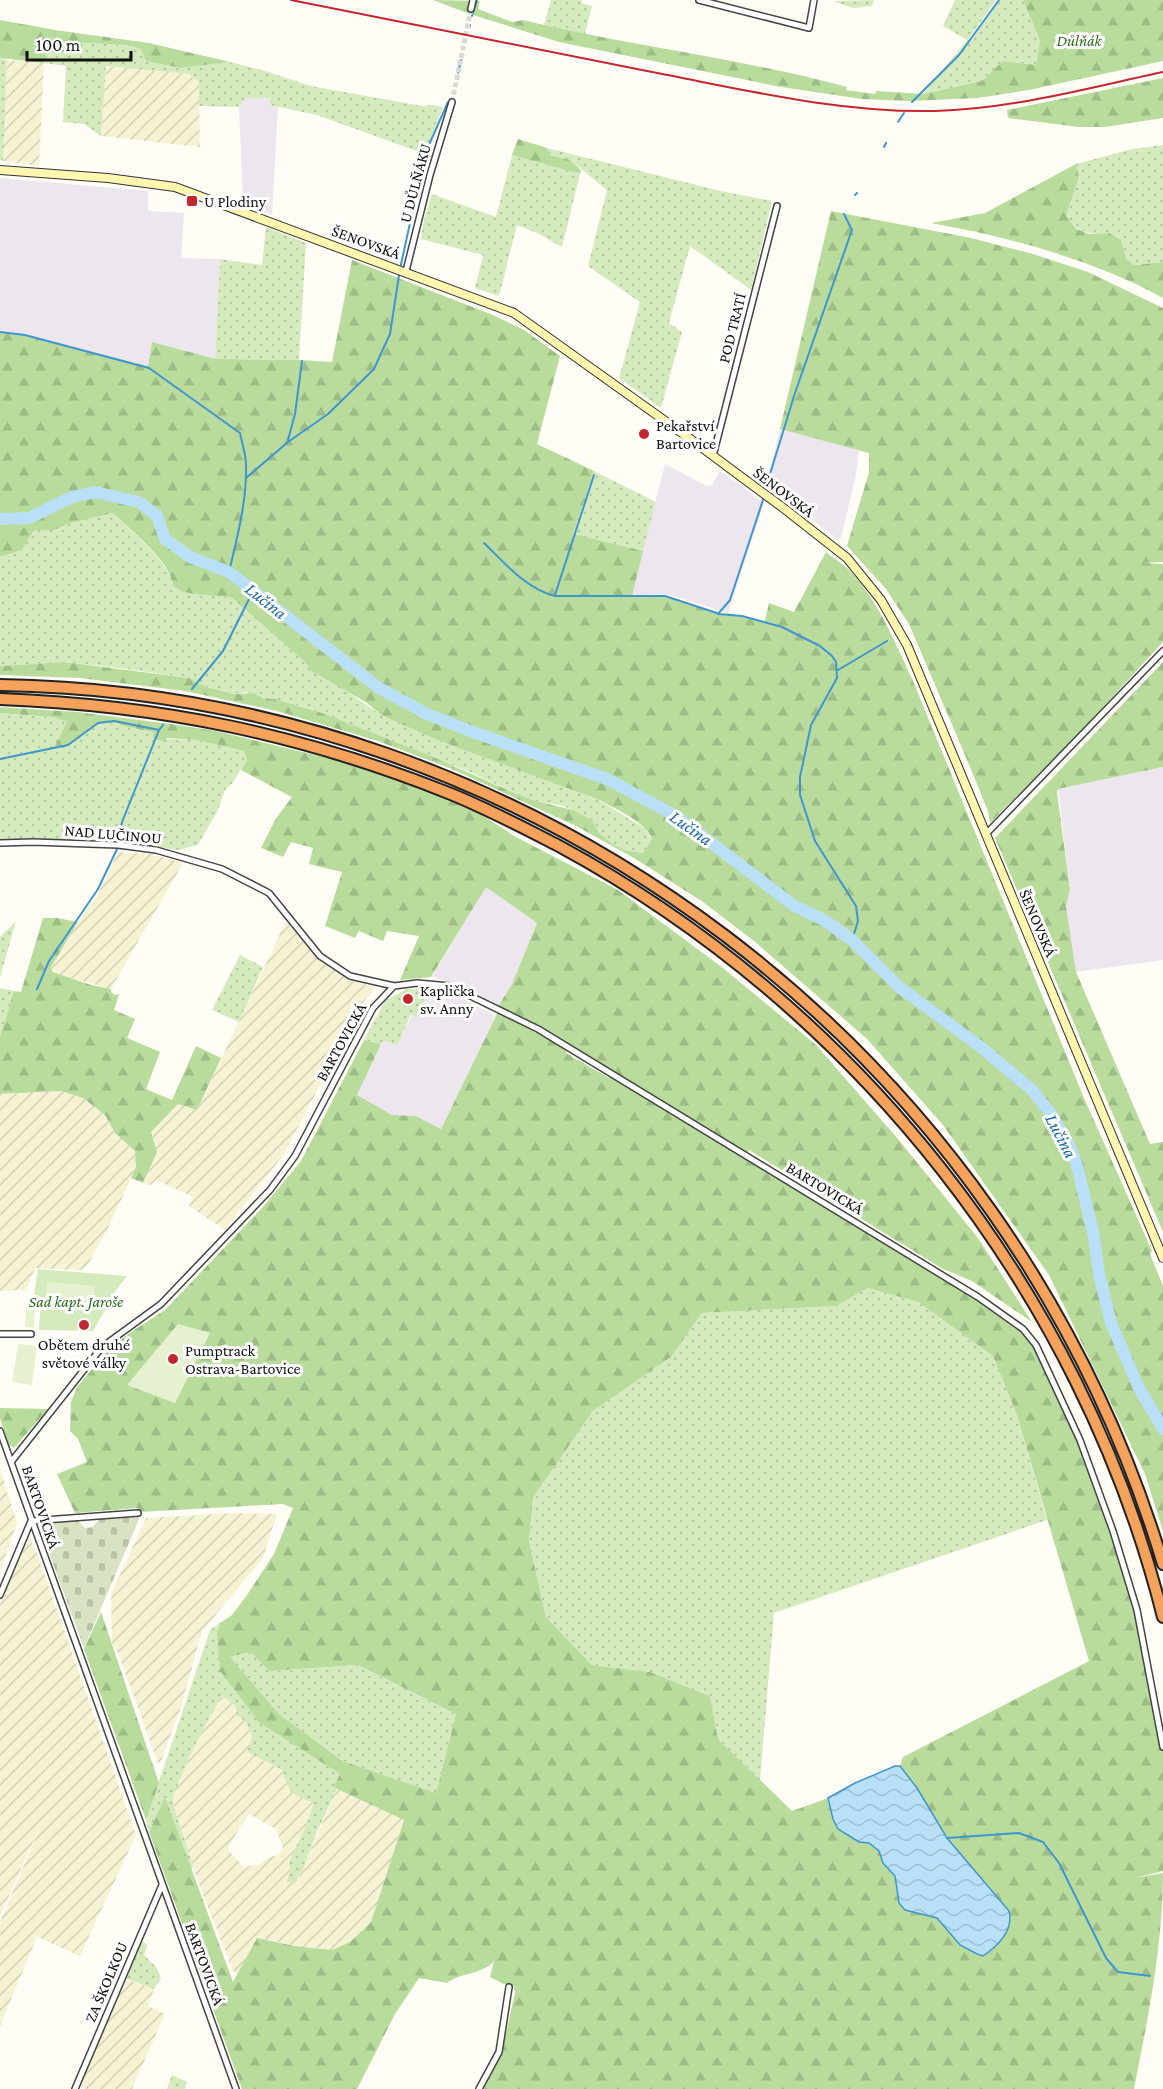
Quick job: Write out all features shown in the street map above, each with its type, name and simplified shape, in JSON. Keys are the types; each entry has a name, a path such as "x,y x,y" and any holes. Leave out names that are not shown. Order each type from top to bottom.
{"highway":[{"path":"0,685 85,688 191,702 275,720 374,750 460,782 576,839 665,892 737,944 822,1017 885,1080 946,1150 1017,1247 1061,1321 1105,1409 1149,1517 1163,1564"},
{"path":"0,699 63,701 186,717 239,727 368,763 455,795 525,828 613,876 728,956 811,1026 874,1089 934,1159 1004,1255 1049,1330 1092,1416 1133,1518 1156,1587 1163,1617"}],"street":[{"path":"471,9 473,0"},
{"path":"699,0 809,28 814,0"},
{"name":"U DŮLŇÁKU","path":"406,271 430,175 452,102"},
{"name":"ŠENOVSKÁ","path":"0,170 108,178 176,187 514,313 713,456 847,558 881,600 907,645 1163,1258"},
{"name":"POD TRATÍ","path":"713,456 777,206"},
{"path":"986,834 1163,651"},
{"name":"NAD LUČINOU","path":"0,843 118,844 165,852 222,869 269,894 320,956 350,976 393,986"},
{"name":"BARTOVICKÁ","path":"236,2089 11,1462 102,1347 161,1304 270,1190 295,1156 373,1008 393,986 417,983 450,986 538,1029 978,1297 1023,1329 1036,1345 1080,1440 1113,1531 1137,1610 1163,1747"},
{"path":"0,1334 31,1335"},
{"path":"0,1431 11,1462"},
{"path":"0,1595 31,1521 138,1513"},
{"name":"ZA ŠKOLKOU","path":"75,2089 162,1885"},
{"path":"479,2089 499,2052 508,1987"}],"shaded area":[{"path":"7,60 44,63 39,166 2,159"},
{"path":"106,66 189,74 199,82 200,147 101,136"},
{"path":"245,97 270,98 270,105 278,107 272,215 243,203 239,107"},
{"path":"0,178 148,191 148,211 184,213 181,258 220,259 215,359 152,342 148,366 25,335 0,332"},
{"path":"780,429 859,450 856,475 841,538 838,539 766,486"},
{"path":"665,464 707,486 711,486 720,471 764,503 728,613 663,594 631,596"},
{"path":"1163,767 1163,960 1076,972 1066,906 1070,890 1058,789"},
{"path":"118,852 151,854 183,863 111,989 57,974 51,967 86,909 97,896"},
{"path":"486,887 537,923 512,984 499,1005 454,983 432,977"},
{"path":"286,921 321,962 351,981 376,987 364,1001 284,1154 225,1230 189,1206 193,1197 156,1180 151,1185 143,1183 157,1152 151,1132 178,1103 197,1110"},
{"path":"431,989 453,994 496,1016 441,1129 416,1116 392,1115 356,1095 383,1041 398,1045 412,1014 416,1017"},
{"path":"61,1091 83,1098 105,1115 115,1133 135,1151 136,1168 87,1266 81,1270 35,1268 26,1290 0,1291 0,1094"},
{"path":"0,1469 17,1523 0,1572"},
{"path":"232,1513 277,1514 263,1558 202,1631 181,1707 160,1764 118,1653 112,1643 111,1594 146,1518"},
{"path":"29,1537 38,1556 136,1835 80,1956 37,1937 0,2026 0,1922 44,1817 0,1916 0,1604"},
{"path":"222,1695 236,1707 238,1715 246,1721 252,1737 247,1752 282,1770 285,1782 314,1803 289,1862 290,1871 298,1879 337,1789 404,1820 371,1922 350,1942 332,1950 294,1946 257,1938 238,1975 233,1971 195,1874 173,1804 173,1795 192,1751","holes":["249,1814 276,1829 283,1848 278,1855 260,1864 244,1867 228,1850"]},
{"path":"126,1979 154,1989 148,2006 165,2014 132,2089 86,2089 80,2085"}],"green space":[{"name":"Důlňák","path":"433,0 480,1 478,9 512,22 523,20 766,68 847,87 846,90 875,94 876,91 923,94 982,81 1003,61 1036,65 1040,41 1023,0 1163,0 1163,61 1029,90 978,98 908,101 862,99 781,87 559,42"},
{"path":"551,0 582,0 581,3 592,6 585,34 544,25"},
{"path":"874,0 872,6 853,8 833,1"},
{"path":"955,0 996,0 968,40 970,42 1000,0 1023,0 1040,41 1036,65 1003,61 982,81 923,94 967,40 943,26"},
{"path":"0,20 149,43 230,62 180,68 146,61 141,50 129,45 47,41 44,63 0,58"},
{"path":"46,41 129,45 141,50 146,61 180,68 230,62 311,86 422,106 443,107 425,154 317,115 270,105 270,98 245,98 239,107 199,106 199,82 189,74 106,66 101,136 84,124 63,122 66,66 44,63"},
{"path":"0,58 7,60 3,161 0,160"},
{"path":"1163,78 1163,118 1105,127 1079,127 1008,118 1007,110"},
{"path":"518,139 547,148 550,155 570,160 581,170 580,174 512,155"},
{"path":"1163,145 1163,262 1135,265 1126,259 1109,233 1085,232 1066,216 1079,177 1076,164 1132,149"},
{"path":"547,148 721,191 772,201 751,290 690,246 669,323 682,332 661,408 619,378 640,302 588,266 607,190 570,160 550,155"},
{"path":"512,155 580,174 562,247 517,225 499,296 475,288 483,255 421,239 424,219 432,194 496,217"},
{"path":"1076,164 1079,177 1066,216 1077,229 1089,234 1109,233 1121,240 1126,259 1135,265 1163,262 1163,298 1080,261 990,235 931,223 985,213"},
{"path":"831,211 971,238 1033,254 1088,272 1163,308 1163,562 1143,563 1163,564 1163,642 1082,730 990,823 988,811 909,624 886,589 847,546 869,472 869,453 780,429"},
{"path":"266,227 306,243 299,360 215,359 220,259 262,265"},
{"path":"352,260 493,315 524,330 560,356 537,444 594,471 573,534 643,551 632,596 665,596 727,616 727,613 765,621 769,603 794,612 826,552 859,581 877,608 913,681 1084,1098 1152,1251 1150,1254 1163,1286 1163,1531 1145,1474 1049,1275 943,1125 867,1039 754,941 703,902 634,858 576,826 452,769 378,741 277,711 185,691 80,678 0,675 0,666 64,662 189,678 207,687 234,694 254,693 264,699 276,699 322,713 431,756 517,794 573,810 592,820 599,833 613,844 624,850 643,853 652,839 649,833 637,821 620,811 597,799 440,741 381,715 367,703 310,670 307,664 232,598 179,590 173,586 171,576 158,557 113,513 71,523 54,530 37,530 33,532 22,550 0,557 0,332 25,335 148,366 152,342 216,359 332,362"},
{"path":"594,471 656,502 643,551 572,535"},
{"path":"113,513 149,547 165,567 173,586 194,594 232,598 307,664 381,715 597,799 646,829 652,839 643,853 624,850 599,833 592,820 564,806 536,801 517,794 470,772 310,709 276,699 264,699 247,692 234,694 207,687 189,678 127,669 64,662 0,666 0,557 22,550 33,532 37,530 54,530 71,523"},
{"path":"1163,662 1163,767 1058,789 1057,792 1070,890 1066,906 1076,972 1150,1144 1163,1142 1163,1232 995,838"},
{"path":"0,707 77,712 216,731 361,766 473,809 514,836 618,890 723,968 816,1045 898,1139 978,1238 1032,1322 972,1281 943,1269 749,1150 746,1159 944,1276 1023,1329 1036,1345 1080,1440 1137,1610 1163,1747 1163,1871 1135,1878 1163,1873 1158,1954 1134,2089 483,2089 501,2055 515,1993 514,1986 490,1977 494,1961 484,1969 447,1983 419,1978 395,2014 357,2089 242,2089 149,1832 165,1797 233,1982 257,1938 294,1946 332,1950 350,1942 371,1922 404,1820 337,1789 334,1786 340,1774 260,1723 220,1671 217,1634 220,1623 232,1615 274,1554 293,1508 283,1504 139,1512 138,1508 75,1513 57,1474 87,1462 78,1439 70,1431 71,1402 77,1387 109,1349 165,1310 262,1208 301,1161 364,1040 381,1044 357,1095 392,1115 416,1116 441,1129 496,1016 499,1005 512,984 537,923 486,887 431,977 400,980 419,936 387,931 383,941 359,931 355,938 325,926 342,872 309,864 313,848 291,842 283,857 261,848 275,820 292,797 241,770 247,760 244,751 197,740 167,738 163,741 153,738 153,732 123,726 114,721 98,723 68,745 54,748 67,722 53,717 0,713","holes":["566,1045 611,1070 609,1078 566,1053","868,1288 918,1302 993,1356 1017,1415 1089,1661 903,1757 900,1766 917,1788 947,1838 1009,1911 937,1918 904,1910 895,1876 883,1863 879,1851 869,1843 859,1842 833,1819 828,1798 792,1811 718,1739 710,1696 650,1672 592,1665 546,1617 529,1541 533,1498 593,1411 671,1357 702,1313 836,1306","250,1652 270,1671 358,1665 456,1714 436,1793 343,1761 279,1714 230,1657"]},
{"path":"0,713 53,717 67,722 55,748 68,745 98,723 114,721 124,726 153,732 165,739 197,740 244,751 247,760 231,785 225,790 218,810 198,845 178,850 111,840 0,839"},
{"path":"43,918 78,922 51,967 53,972 111,989 115,995 119,994 114,1010 135,1019 127,1038 160,1052 146,1089 172,1100 196,1046 221,1058 197,1110 178,1104 151,1132 157,1152 143,1183 131,1178 136,1168 135,1151 115,1133 105,1115 83,1098 61,1091 0,1094 0,1037 14,991 21,992"},
{"path":"16,921 0,978 0,937"},
{"path":"240,955 263,967 239,1022 212,1010"},
{"path":"0,988 14,991 0,1037"},
{"path":"406,989 431,989 416,1017 411,1014 398,1045 364,1040 385,1001"},
{"name":"Sad kapt. Jaroše","path":"38,1269 127,1276 93,1331 39,1330 41,1297 34,1295"},
{"path":"47,1282 95,1286 93,1308 46,1305"},
{"path":"868,1288 918,1302 993,1356 1017,1415 1047,1520 774,1613 760,1780 718,1739 710,1696 650,1672 592,1665 546,1617 529,1541 533,1498 593,1411 671,1357 702,1313 836,1306"},
{"path":"26,1306 35,1306 34,1328 25,1327"},
{"name":"Pumptrack Ostrava-Bartovice","path":"178,1324 210,1333 175,1403 127,1385"},
{"path":"18,1344 37,1346 32,1385 12,1382"},
{"path":"0,1408 48,1409 14,1448 9,1445 0,1418"},
{"path":"140,1517 84,1648 38,1523 77,1520 85,1528 93,1527 99,1519"},
{"path":"101,1612 159,1783 146,1820 84,1649"},
{"path":"220,1623 217,1636 260,1723 341,1774 334,1786 337,1789 295,1883 287,1882 290,1871 289,1862 314,1803 289,1789 282,1770 247,1752 252,1737 246,1722 237,1715 236,1707 222,1695 192,1751 173,1796 173,1804 193,1866 191,1870 165,1798 149,1832 146,1820 210,1630"},
{"path":"250,1652 271,1671 358,1665 456,1714 436,1793 343,1761 279,1714 230,1657"},
{"path":"141,1940 147,1945 144,1955 157,1968 161,1979 154,1989 125,1978"},
{"path":"172,2075 187,2082 185,2089 167,2089"}],"water":[{"path":"900,1766 917,1788 947,1838 1009,1911 1007,1931 999,1942 983,1956 960,1945 937,1918 905,1910 899,1903 895,1876 883,1863 879,1851 869,1843 859,1842 838,1829 833,1819 828,1798 855,1783"}],"waterway":[{"path":"472,16 477,0"},
{"path":"912,102 959,55 999,0"},
{"path":"458,73 461,60"},
{"path":"428,147 448,102"},
{"path":"898,122 904,113"},
{"path":"884,147 886,143"},
{"path":"400,269 425,154"},
{"path":"766,487 795,393 852,230 844,214"},
{"path":"246,478 288,442 328,414 374,369 390,334 399,275"},
{"path":"0,332 25,335 149,368 240,433 246,461 245,492 229,572"},
{"path":"288,440 295,414 302,361"},
{"path":"555,595 594,475"},
{"name":"Lučina","path":"0,519 29,518 72,497 95,492 139,502 157,516 165,539 190,557 229,572 379,688 427,714 607,779 676,816 793,905 824,920 852,940 899,987 982,1048 1031,1089 1050,1112 1076,1162 1094,1236 1099,1274 1111,1323 1139,1388 1163,1429"},
{"path":"763,500 730,600 718,614 742,616 782,627 820,646 836,662 837,678 811,725 800,777 800,795 815,841 856,906 858,921 852,940"},
{"path":"484,543 508,567 544,593 555,596 665,596 717,613"},
{"path":"192,689 223,651 253,591"},
{"path":"838,670 887,641"},
{"path":"0,759 68,745 98,723 114,721 159,730 163,725"},
{"path":"119,842 122,822 159,730"},
{"path":"37,989 49,961 98,889 118,847"},
{"path":"947,1838 1019,1833 1043,1842 1059,1863 1106,1958 1118,1972 1150,1976"}],"tunnel":[{"path":"452,102 471,9"}],"railway":[{"path":"291,0 758,93 828,104 899,111 964,109 1021,102 1163,72"}],"place":[{"name":"U Plodiny","path":"192,201"},
{"name":"Pekařství Bartovice","path":"644,434"},
{"name":"Kaplička sv. Anny","path":"408,999"},
{"name":"Obětem druhé světové války","path":"84,1325"},
{"name":"Pumptrack Ostrava-Bartovice","path":"173,1359"}]}
